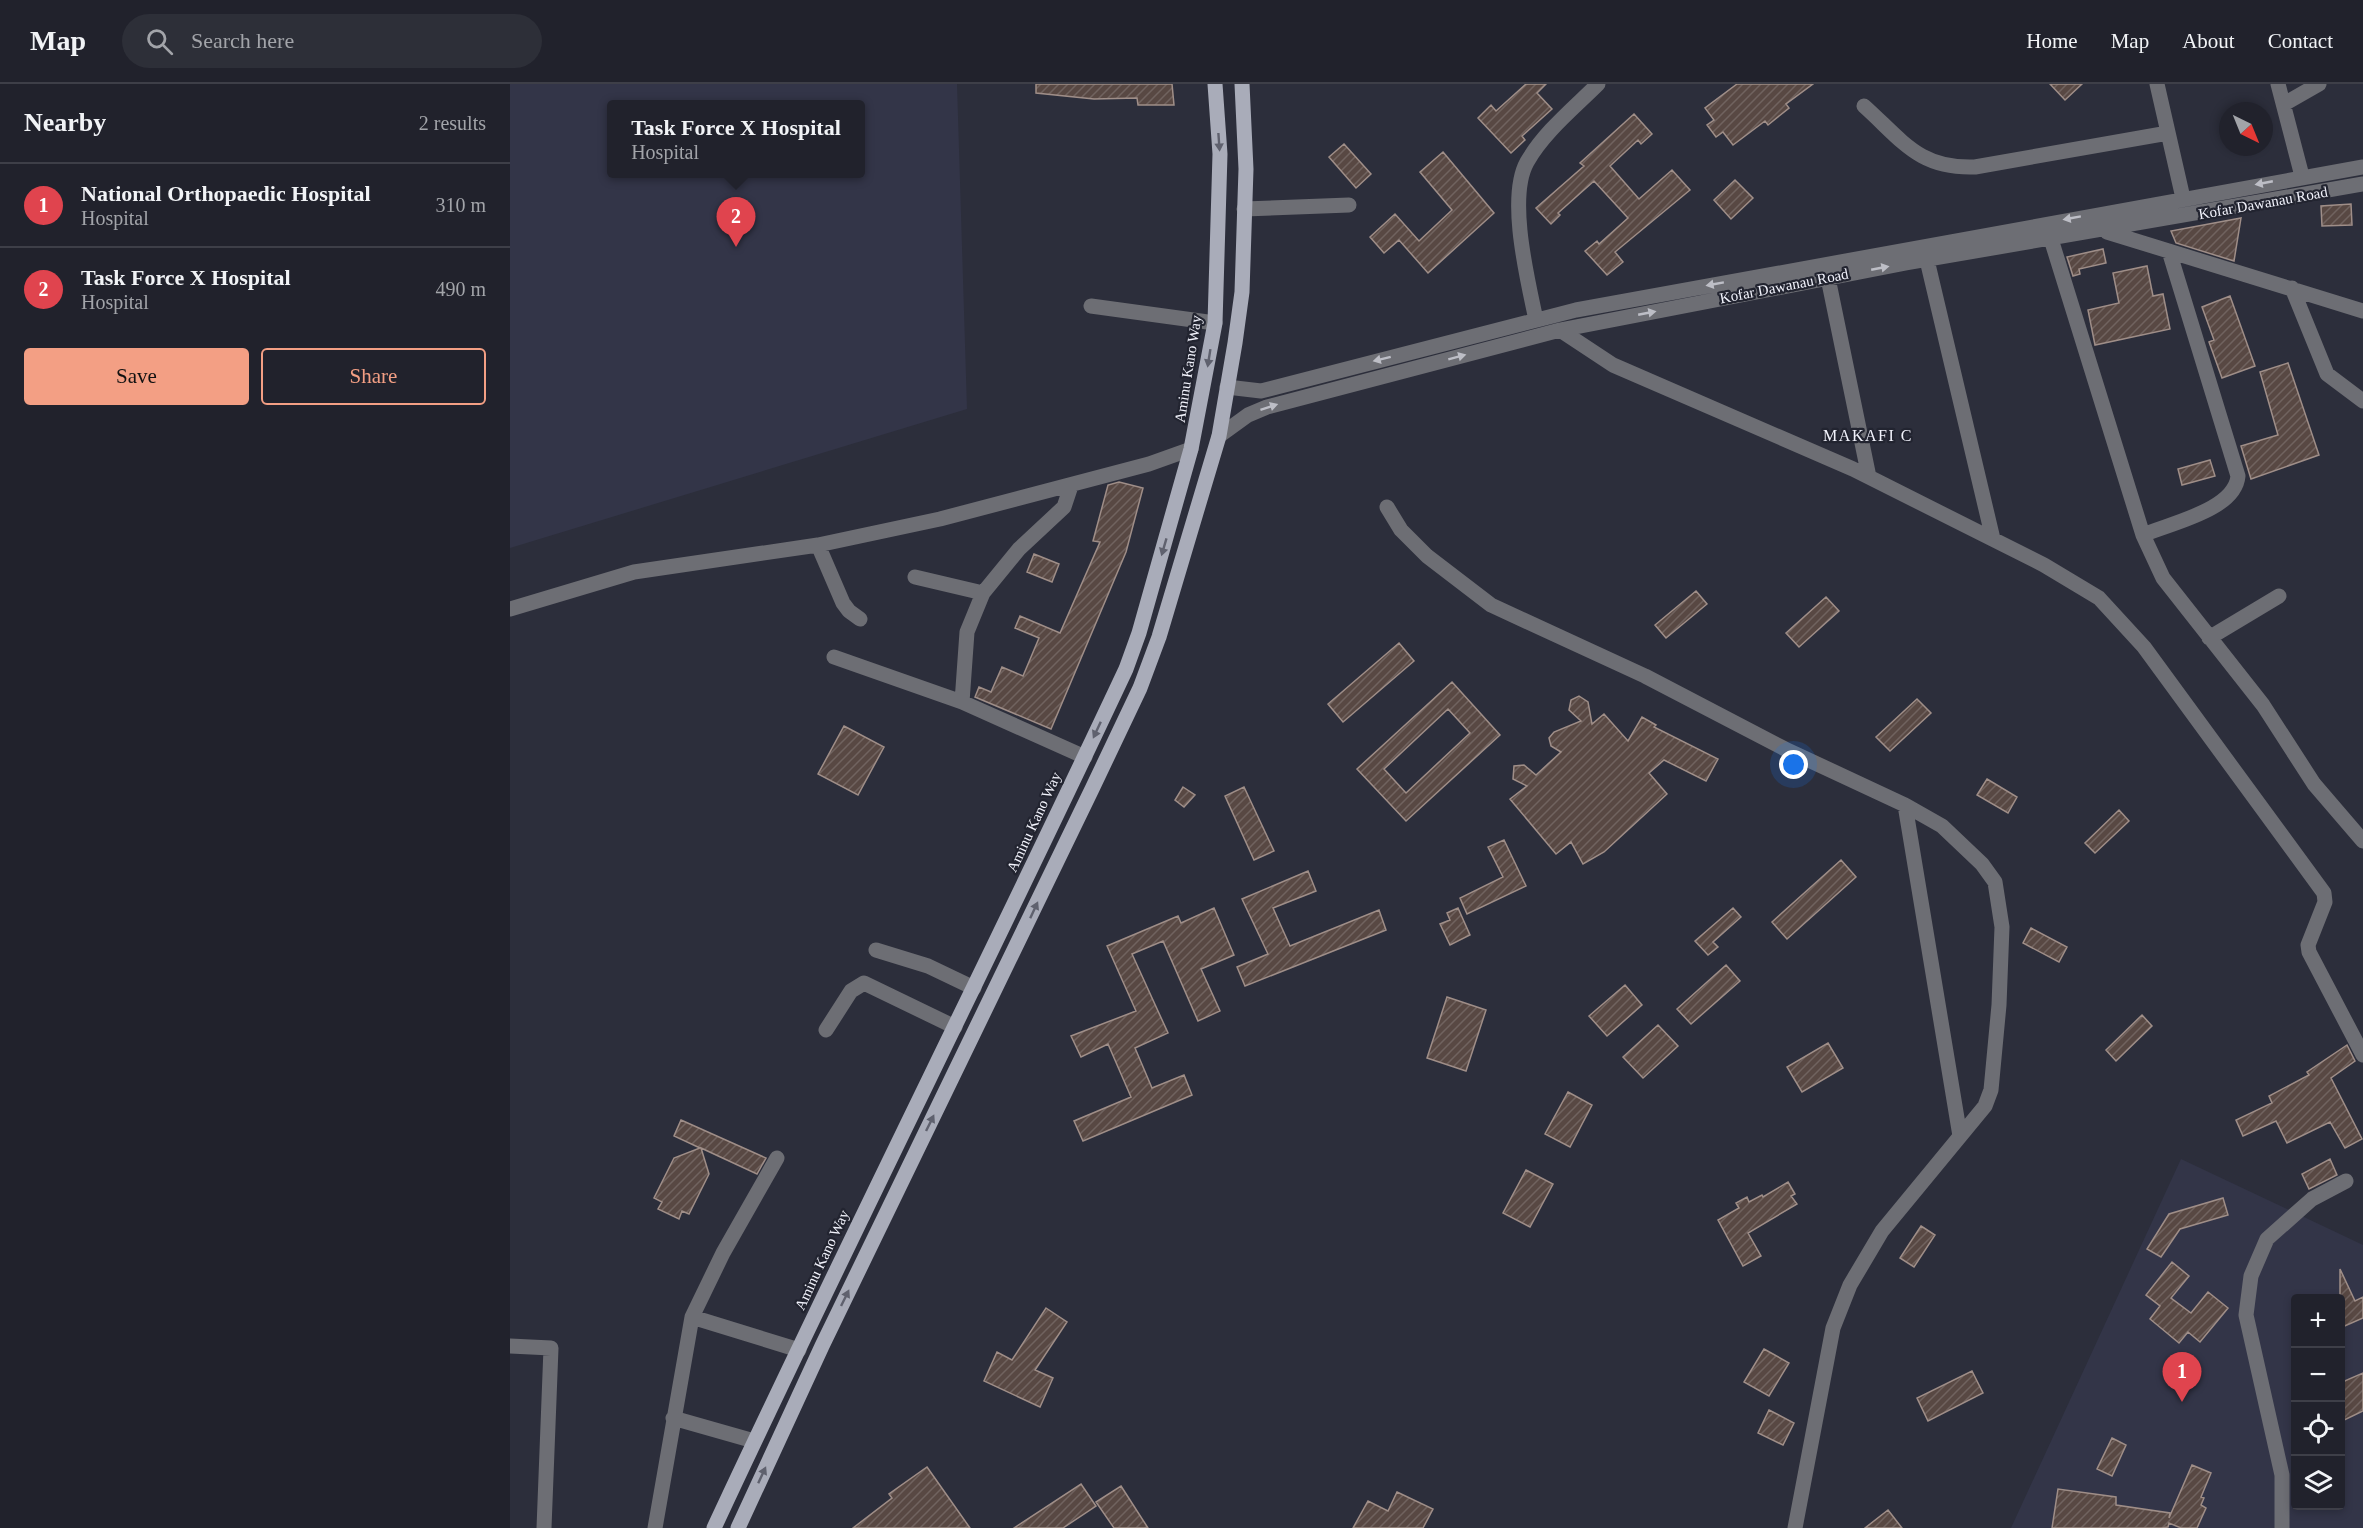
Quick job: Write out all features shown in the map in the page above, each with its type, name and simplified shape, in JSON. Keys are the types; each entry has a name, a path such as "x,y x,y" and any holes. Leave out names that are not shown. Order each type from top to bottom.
{"main road":[{"name":"Aminu Kano Way","path":"714,1528 754,1441 1003,931 1126,669 1139,633 1191,449 1215,323 1220,154 1215,84"},
{"path":"738,1528 827,1336 1140,688 1171,597 1219,436 1242,292 1246,169 1242,84"},
{"path":"1003,931 1020,940"}],"street":[{"path":"1536,320 1523,257 1519,199 1526,165 1540,143 1598,84"},
{"path":"2157,84 2183,198"},
{"path":"2278,84 2302,176"},
{"path":"2284,104 2319,84"},
{"path":"1864,106 1923,159 1949,168 1975,167 2168,133"},
{"name":"Kofar Dawanau Road","path":"1227,387 1261,390 1536,320 1705,285 2363,166"},
{"name":"Kofar Dawanau Road","path":"1219,436 1248,415 1267,407 1560,330 1927,260 2104,231 2363,184"},
{"path":"1244,209 1349,205"},
{"path":"2104,231 2363,311"},
{"path":"2051,239 2143,535 2163,578 2263,705 2314,784 2363,841"},
{"path":"2143,535 2222,504 2234,493 2238,476 2169,251"},
{"path":"1927,260 1993,539"},
{"path":"1828,278 1869,477"},
{"path":"2292,288 2327,374 2363,401"},
{"path":"1091,306 1215,323"},
{"path":"1560,330 1613,365 1788,438 1993,539 2070,579 2098,598 2144,646 2324,893 2325,902 2308,945 2309,952 2363,1055"},
{"path":"510,609 634,572 818,544 940,519 1071,486 1191,449"},
{"path":"962,702 967,632 983,593 1019,549 1059,513 1068,499 1071,486"},
{"path":"1387,507 1401,530 1427,556 1491,605 1645,676 1785,749 1905,805 1942,826 1982,864 1995,882 2002,927 1999,1005 1991,1090 1985,1106 1882,1231 1850,1285 1833,1328 1795,1528"},
{"path":"818,544 843,603 860,619"},
{"path":"915,577 983,593"},
{"path":"2210,638 2279,596"},
{"path":"834,657 962,702 1085,757"},
{"path":"1905,805 1960,1136"},
{"path":"876,950 928,966 974,988"},
{"path":"826,1030 850,991 864,983 955,1027"},
{"path":"655,1528 692,1317 723,1253 777,1158"},
{"path":"2282,1528 2282,1475 2246,1315 2251,1276 2267,1239 2312,1198 2346,1181"},
{"path":"692,1317 799,1350"},
{"path":"510,1346 551,1348 544,1528"},
{"path":"673,1418 754,1441"}],"shaded area":[{"path":"510,84 957,84 967,409 510,548"},
{"path":"2181,1159 2363,1245 2363,1528 2011,1528"}],"building":[{"path":"1036,84 1172,84 1174,105 1138,105 1137,98 1094,99 1036,93"},
{"path":"1526,84 1546,84 1537,93 1552,109 1522,136 1525,140 1511,153 1478,118 1491,105 1496,111"},
{"path":"1737,84 1813,84 1786,104 1789,108 1768,125 1765,121 1733,145 1723,132 1716,137 1707,125 1714,120 1705,108"},
{"path":"2050,84 2082,84 2065,100"},
{"path":"1634,114 1652,134 1641,144 1638,140 1610,166 1639,199 1672,170 1690,190 1615,252 1623,262 1607,275 1585,251 1597,241 1599,244 1628,218 1594,181 1558,213 1560,215 1551,224 1536,208 1584,166 1580,163"},
{"path":"1344,144 1371,174 1356,188 1329,157"},
{"path":"1443,152 1494,213 1428,273 1399,240 1384,253 1370,237 1395,214 1419,241 1452,210 1420,172"},
{"path":"1735,180 1753,198 1731,219 1714,200"},
{"path":"2351,204 2352,225 2322,226 2321,206"},
{"path":"2241,218 2234,261 2176,243 2171,231"},
{"path":"2103,249 2106,263 2079,269 2080,274 2073,276 2067,257"},
{"path":"2147,266 2153,296 2163,294 2170,329 2095,345 2088,310 2119,303 2113,273"},
{"path":"2230,296 2255,366 2222,378 2209,342 2214,340 2202,307"},
{"path":"2288,363 2319,455 2251,479 2241,446 2278,435 2260,372"},
{"path":"2210,460 2215,476 2182,485 2178,469"},
{"path":"1119,482 1143,488 1126,552 1051,729 975,697 979,687 991,692 1002,667 1023,676 1039,638 1015,628 1020,616 1060,633 1100,542 1093,541 1108,485"},
{"path":"1034,554 1059,564 1052,582 1027,572"},
{"path":"1696,591 1707,604 1666,638 1655,625"},
{"path":"1826,597 1839,611 1799,647 1786,633"},
{"path":"1399,643 1414,661 1343,722 1328,704"},
{"path":"1452,682 1500,735 1406,821 1357,769","holes":["1448,709 1470,733 1406,793 1384,769"]},
{"path":"1579,696 1588,702 1592,724 1604,714 1628,741 1642,717 1656,725 1654,727 1718,759 1706,781 1664,760 1649,773 1667,794 1604,852 1583,864 1571,842 1556,854 1510,799 1527,786 1513,779 1514,766 1524,765 1536,775 1561,752 1551,746 1549,738 1554,732 1581,721 1569,710 1571,700"},
{"path":"1917,699 1931,713 1890,751 1876,737"},
{"path":"844,726 884,747 858,795 818,774"},
{"path":"1987,779 2017,797 2008,813 1977,795"},
{"path":"1183,787 1195,795 1184,807 1175,800"},
{"path":"1244,787 1274,851 1254,860 1225,796"},
{"path":"2119,810 2129,821 2095,853 2085,843"},
{"path":"1504,840 1526,886 1467,914 1460,898 1503,877 1488,847"},
{"path":"1841,860 1856,877 1787,939 1772,922"},
{"path":"1308,871 1316,891 1273,908 1290,946 1379,910 1386,930 1245,986 1237,967 1268,954 1242,899"},
{"path":"1214,908 1234,955 1201,969 1220,1011 1198,1021 1163,941 1132,954 1168,1033 1135,1048 1152,1088 1184,1075 1192,1095 1083,1141 1074,1121 1131,1097 1108,1044 1081,1057 1071,1036 1136,1011 1107,946 1178,916 1181,923"},
{"path":"1458,908 1470,935 1450,945 1440,924 1450,920 1447,913"},
{"path":"1733,908 1741,917 1713,942 1718,947 1708,955 1695,941"},
{"path":"2031,928 2067,947 2059,962 2023,943"},
{"path":"1726,965 1740,981 1691,1024 1677,1009"},
{"path":"1625,985 1642,1005 1607,1036 1589,1016"},
{"path":"1447,997 1486,1010 1466,1071 1427,1058"},
{"path":"2142,1015 2152,1026 2116,1061 2106,1050"},
{"path":"1658,1025 1678,1046 1643,1078 1623,1057"},
{"path":"1828,1043 1843,1068 1802,1092 1787,1067"},
{"path":"2347,1045 2355,1061 2331,1078 2362,1139 2345,1148 2330,1122 2287,1143 2276,1121 2243,1136 2236,1120 2272,1103 2269,1096 2309,1075 2307,1072"},
{"path":"1568,1092 1592,1105 1570,1147 1545,1134"},
{"path":"681,1120 766,1158 757,1174 701,1148 709,1174 689,1214 682,1211 679,1219 658,1209 662,1202 654,1198 674,1158 700,1148 674,1136"},
{"path":"2330,1159 2337,1175 2309,1189 2302,1174"},
{"path":"1526,1170 1553,1184 1530,1227 1503,1213"},
{"path":"1788,1182 1795,1194 1791,1196 1797,1204 1748,1233 1761,1256 1743,1266 1718,1220 1739,1208 1736,1203 1747,1197 1749,1202 1762,1195 1763,1197"},
{"path":"2223,1198 2228,1215 2180,1229 2161,1257 2147,1249 2169,1214"},
{"path":"1921,1226 1935,1235 1914,1267 1900,1258"},
{"path":"2172,1262 2189,1276 2171,1298 2191,1313 2208,1292 2228,1308 2200,1342 2188,1332 2179,1343 2150,1319 2160,1306 2146,1295"},
{"path":"2340,1269 2355,1301 2363,1297 2363,1318 2345,1326 2345,1294 2340,1294"},
{"path":"1046,1308 1067,1322 1035,1370 1053,1378 1040,1407 984,1381 997,1352 1012,1360"},
{"path":"1764,1349 1789,1363 1769,1396 1744,1382"},
{"path":"1972,1371 1983,1393 1928,1421 1917,1398"},
{"path":"2363,1373 2363,1411 2345,1420 2345,1402 2345,1381"},
{"path":"1769,1410 1794,1423 1783,1445 1758,1433"},
{"path":"2112,1438 2126,1445 2112,1476 2097,1469"},
{"path":"2192,1465 2211,1473 2201,1497 2204,1498 2201,1505 2206,1508 2197,1528 2181,1528 2169,1523 2168,1527 2162,1528 2052,1528 2058,1489 2116,1497 2116,1505 2170,1513 2169,1518"},
{"path":"927,1467 970,1528 853,1528 892,1498 889,1494"},
{"path":"1081,1484 1096,1506 1063,1528 1014,1528"},
{"path":"1121,1486 1148,1528 1114,1528 1096,1502"},
{"path":"1397,1492 1433,1509 1423,1528 1353,1528 1368,1501 1388,1511"},
{"path":"1888,1510 1902,1528 1865,1528"}],"place":[{"name":"Task Force X Hospital","path":"736,247"},
{"name":"National Orthopaedic Hospital","path":"2182,1402"}],"district":[{"name":"MAKAFI C","path":"1868,435"}]}
